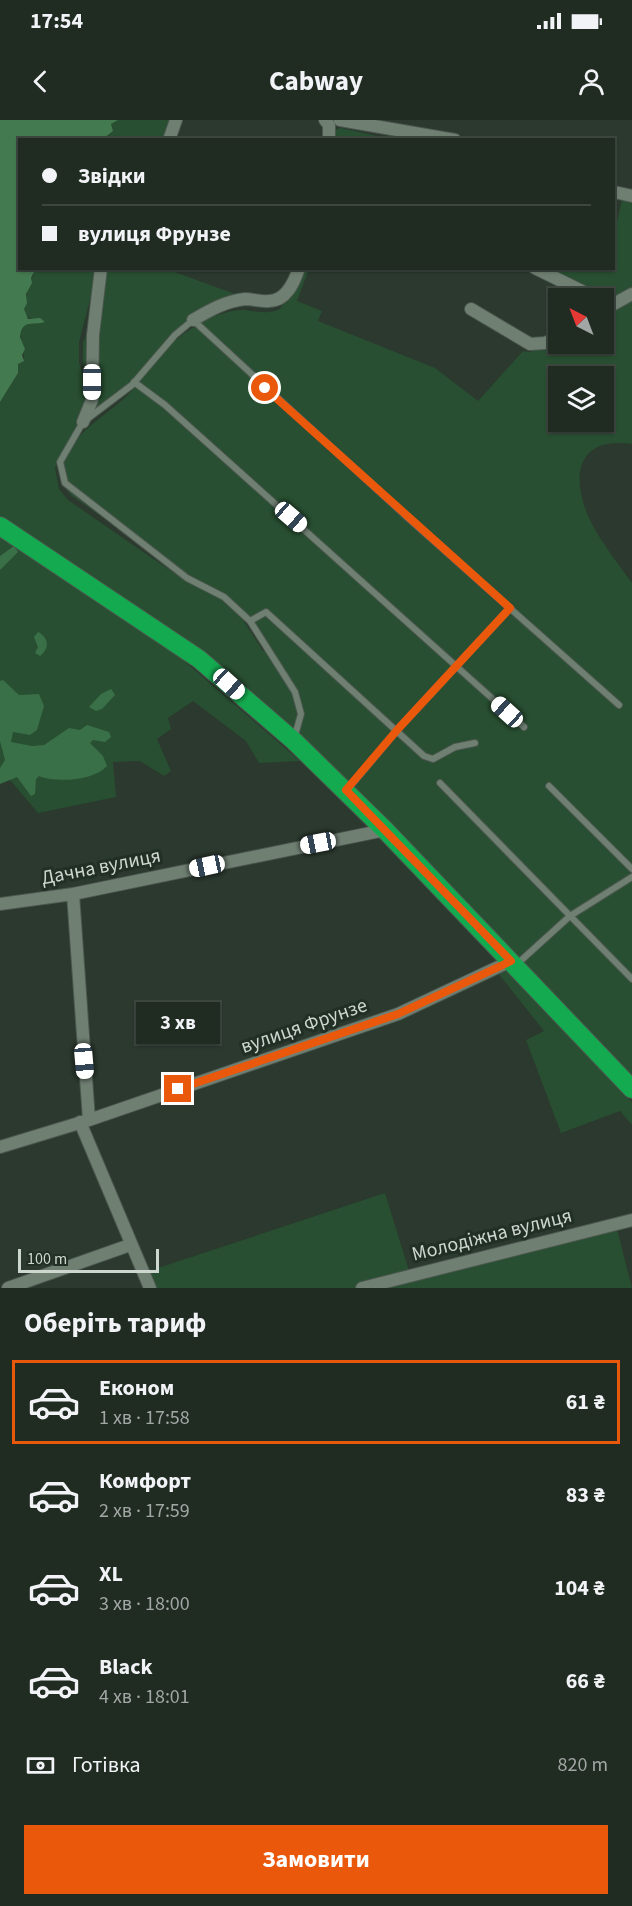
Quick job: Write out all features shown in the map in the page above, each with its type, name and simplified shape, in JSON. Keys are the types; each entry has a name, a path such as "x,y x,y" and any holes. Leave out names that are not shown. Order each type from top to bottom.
{"highway":[{"path":"0,526 199,659 294,741 385,830 632,1089"}],"street":[{"path":"170,138 176,120"},
{"path":"325,120 329,125 329,138"},
{"path":"340,120 444,138"},
{"path":"615,192 632,196"},
{"path":"83,422 92,400 93,335 101,270"},
{"path":"193,320 224,303 247,299 270,302 280,299 290,288 298,270"},
{"path":"539,270 576,288"},
{"path":"614,302 632,294"},
{"path":"471,309 530,344 548,342"},
{"name":"Дачна вулиця","path":"0,904 74,894 385,830"},
{"path":"74,894 84,1121 130,1245 150,1288"},
{"name":"вулиця Фрунзе","path":"0,1147 84,1121 398,1014 514,963"},
{"name":"Молодіжна вулиця","path":"362,1288 632,1220"},
{"path":"8,1288 130,1245"}],"lane":[{"path":"294,741 301,714 295,692 250,621 224,597 187,578 65,483 60,462 83,422 134,382 175,335 193,320 280,402 619,705"},
{"path":"134,382 165,405 524,727"},
{"path":"346,790 398,729 510,608"},
{"path":"250,621 266,612 398,729 424,756 433,759 455,747 475,743"},
{"path":"440,783 632,979"},
{"path":"549,786 632,869"},
{"path":"514,963 570,916 632,877"}],"shaded area":[{"path":"0,120 118,120 111,124 113,131 104,138 18,138 18,270 33,270 34,272 31,278 32,283 26,294 27,303 24,309 28,319 40,318 45,322 23,327 20,337 25,349 22,355 24,361 18,364 18,373 0,402"},
{"path":"117,120 174,120 166,138 105,138 113,131 111,124"},
{"path":"341,128 386,138 329,138 334,130"},
{"path":"622,200 632,201 632,295 614,303 614,288 563,288 524,270 615,270 615,231"},
{"path":"32,270 98,270 79,342 79,363 88,391 83,413 55,468 59,489 68,500 184,580 218,596 243,620 263,651 268,648 248,617 229,597 187,576 72,496 62,481 61,467 66,453 76,440 129,394 148,368 168,347 191,329 221,314 239,310 266,312 280,309 300,270 309,270 297,301 322,311 318,321 435,368 478,401 523,351 529,352 548,347 548,354 614,354 614,308 632,299 632,444 612,443 597,447 587,455 581,466 580,480 581,495 593,526 632,583 632,1083 382,820 133,606 0,516 0,402 18,373 18,364 24,358 20,332 26,324 36,319 26,317 24,309 28,287 34,275"},
{"path":"102,270 169,270 274,308 242,305 205,316 175,336 123,395 87,414 88,377 83,362 83,343 93,315"},
{"path":"0,535 175,653 300,761 259,763 246,741 193,701 168,718 171,729 157,739 171,771 164,776 140,761 113,762 116,797 38,813 5,774 0,776"},
{"path":"14,546 18,552 0,570 0,556"},
{"path":"38,632 47,643 40,656 35,653 38,647 34,637"},
{"path":"3,680 19,695 39,694 44,706 37,730 30,735 13,732 11,742 32,746 44,745 69,728 80,730 87,725 109,732 111,737 105,742 93,740 90,743 103,756 107,766 84,778 55,780 39,776 36,779 35,794 31,796 17,777 0,784 0,768 5,760 0,741 0,681"},
{"path":"111,689 115,695 102,709 96,711 89,707 101,694"},
{"path":"504,969 632,1102 632,1125 620,1111 561,1133 526,1040 544,1031 498,973"},
{"path":"385,1193 410,1274 356,1288 152,1288 146,1272"},
{"path":"617,1229 632,1288 375,1288"}],"route":[{"path":"178,1089 398,1014 511,961 346,790 398,729 510,608 265,388"}]}
